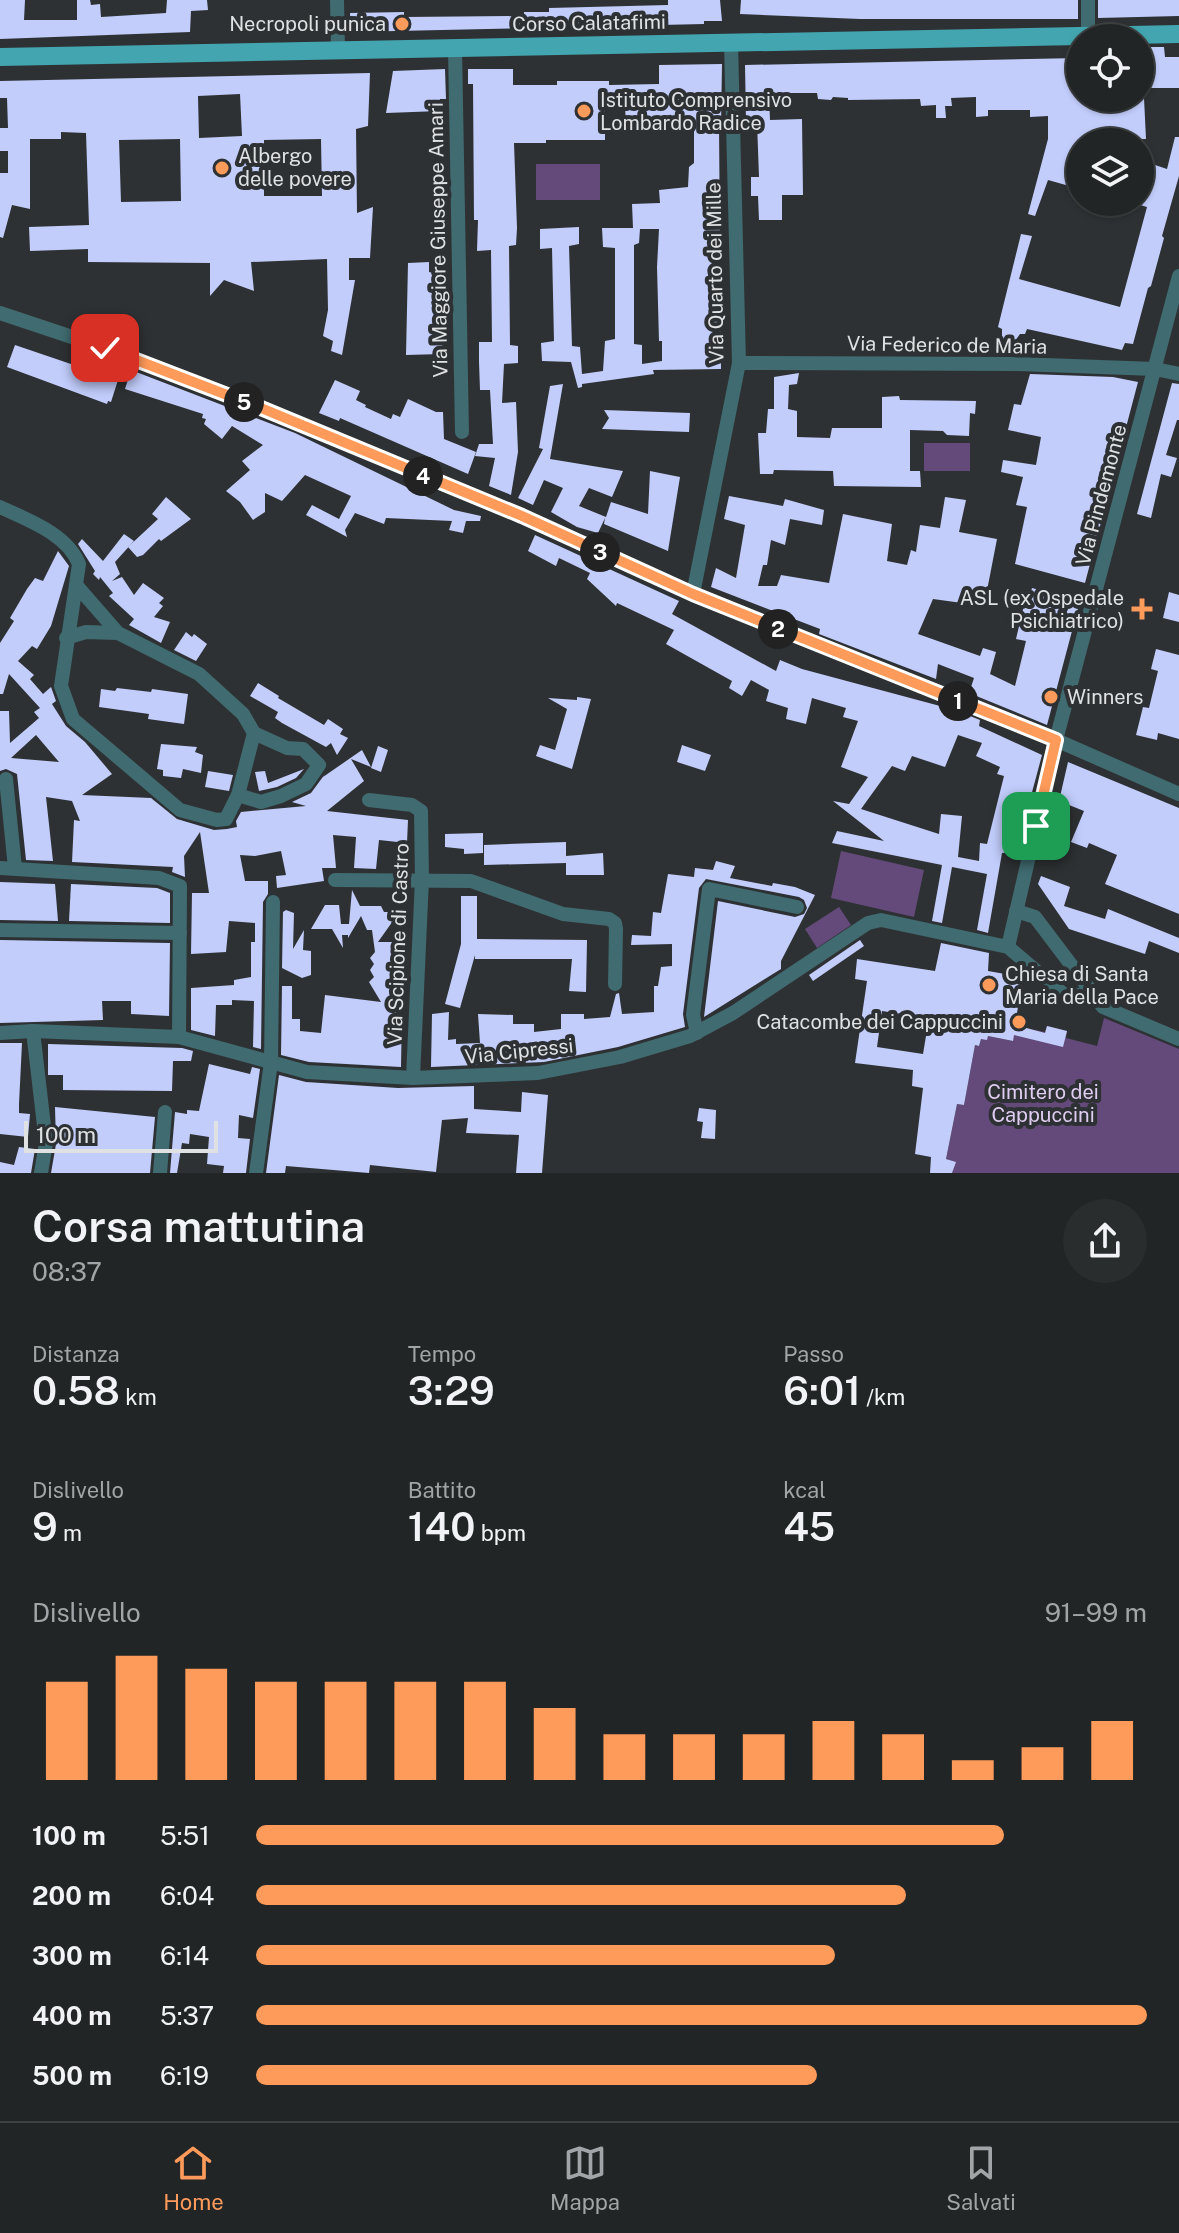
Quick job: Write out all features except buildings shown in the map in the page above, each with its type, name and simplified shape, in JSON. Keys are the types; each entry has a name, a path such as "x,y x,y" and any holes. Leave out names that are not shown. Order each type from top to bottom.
{"main road":[{"name":"Corso Calatafimi","path":"1154,35 1179,34"},
{"name":"Corso Calatafimi","path":"0,57 1066,36"}],"street":[{"path":"337,0 338,50"},
{"path":"1088,0 1088,24"},
{"name":"Via Quarto dei Mille","path":"693,594 739,363 731,43"},
{"name":"Via Maggiore Giuseppe Amari","path":"455,48 462,432"},
{"name":"Via Pindemonte","path":"1008,947 1056,740 1179,276"},
{"path":"0,313 105,348 261,408 522,516 693,594 1056,740 1179,794"},
{"name":"Via Federico de Maria","path":"739,363 1018,364 1155,369 1179,374"},
{"path":"0,507 45,530 73,549 79,564 61,686 73,719 180,810 217,820 226,819 238,795 254,733"},
{"path":"77,586 118,633 199,674 243,714 254,733 287,748 303,749 319,765 306,784 281,796 261,802 238,795"},
{"path":"66,638 86,632 118,633"},
{"path":"6,779 7,868 159,878 180,886 179,1037"},
{"name":"Via Scipione di Castro","path":"369,800 412,805 421,811 422,879 413,1078"},
{"path":"335,880 471,881 563,914 609,919 615,923 616,929 615,984"},
{"path":"697,1033 693,1015 709,889 797,907"},
{"path":"256,1173 271,1062 273,902"},
{"path":"1016,911 1035,917 1103,1007 1179,1039"},
{"name":"Via Cipressi","path":"0,1033 33,1031 179,1037 307,1072 413,1078 538,1073 620,1057 697,1033 733,1013 868,923 881,920 1008,947"},
{"path":"0,930 180,933"},
{"path":"1008,947 1067,997 1091,993"},
{"path":"33,1031 46,1143 41,1173"},
{"path":"160,1173 165,1112"}],"green space":[{"path":"536,164 600,164 600,200 536,200"},
{"path":"924,443 970,443 970,471 924,471"},
{"path":"841,851 924,870 914,917 831,898"},
{"path":"839,907 851,925 817,948 805,929"},
{"name":"Cimitero dei Cappuccini","path":"1104,1018 1179,1049 1179,1173 952,1173 955,1162 946,1159 957,1104 964,1105 975,1045 979,1046 981,1039 988,1036 1012,1041 1015,1026 1045,1032 1047,1026 1067,1031 1066,1038 1097,1046"}],"place":[{"name":"Necropoli punica","path":"402,24"},
{"name":"Istituto Comprensivo Lombardo Radice","path":"584,111"},
{"name":"Albergo delle povere","path":"222,168"},
{"name":"ASL (ex Ospedale Psichiatrico)","path":"1142,609"},
{"name":"Winners","path":"1051,697"},
{"name":"Chiesa di Santa Maria della Pace","path":"989,985"},
{"name":"Catacombe dei Cappuccini","path":"1019,1022"}],"route":[{"path":"105,348 261,408 522,516 693,594 1056,740 1036,826"}]}
